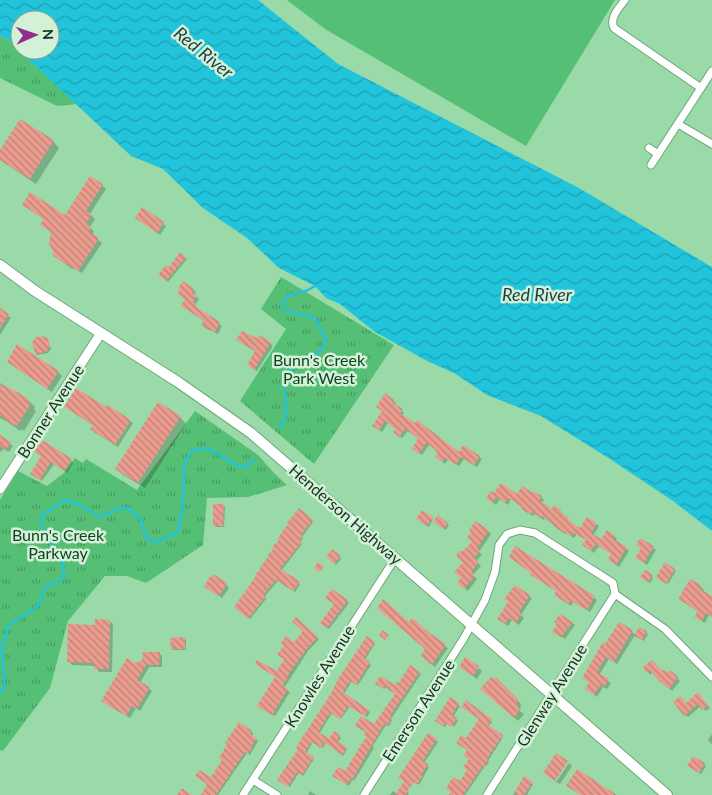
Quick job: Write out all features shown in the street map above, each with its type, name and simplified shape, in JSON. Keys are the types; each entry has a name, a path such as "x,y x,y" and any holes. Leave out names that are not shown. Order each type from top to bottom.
{"main road":[{"name":"Henderson Highway","path":"0,265 35,291 208,402 251,433 396,557 664,794"}],"street":[{"path":"624,0 612,19 614,28 701,88"},
{"path":"651,164 712,71"},
{"path":"678,124 712,144"},
{"path":"649,148 658,154"},
{"name":"Bonner Avenue","path":"0,489 101,333"},
{"name":"Emerson Avenue","path":"364,795 486,600 495,572 499,545 507,534 520,530 535,533 613,583 615,594 665,629 712,677"},
{"name":"Knowles Avenue","path":"243,795 396,557"},
{"name":"Glenway Avenue","path":"487,795 615,594"},
{"path":"253,780 277,795"}],"green space":[{"path":"287,0 615,0 526,146 325,29"},
{"path":"0,35 10,42 10,60 30,60 77,104 57,106 0,78"},
{"name":"Bunn's Creek Park West","path":"281,277 394,345 314,464 240,401 286,329 261,309"},
{"name":"Bunn's Creek Parkway","path":"195,411 258,455 287,485 248,497 207,498 203,545 146,583 127,576 105,576 68,621 50,688 3,751 0,750 0,500 18,471 47,486 65,472 75,458 83,463 86,459 137,490"}],"water":[{"name":"Red River","path":"0,0 258,0 338,64 577,187 712,267 712,531 673,501 541,416 487,395 454,373 427,361 375,332 340,304 326,298 315,286 279,268 247,238 203,208 163,169 131,156 29,60 60,60 60,10 10,10 10,42 0,35"}],"building":[{"path":"20,119 54,140 30,179 0,160 0,150"},
{"path":"90,176 103,184 86,211 92,214 86,224 91,227 89,231 99,238 78,271 53,256 54,254 49,243 51,232 40,225 44,219 22,205 30,192 65,215"},
{"path":"142,207 164,222 157,233 135,218"},
{"path":"180,252 186,257 166,281 158,275 166,265 169,267"},
{"path":"183,281 194,289 192,293 197,296 193,302 196,304 195,306 220,322 215,332 202,326 203,320 181,306 185,299 177,294 180,290 178,288"},
{"path":"0,308 9,314 0,328"},
{"path":"242,331 257,338 259,335 271,342 254,370 247,365 255,351 236,340"},
{"path":"43,336 48,339 50,346 46,352 35,354 32,343 36,337"},
{"path":"17,344 59,371 47,389 7,362"},
{"path":"0,384 24,396 31,404 17,426 14,424 13,426 0,415"},
{"path":"76,388 131,420 115,445 90,429 93,425 64,407"},
{"path":"385,393 394,400 393,403 403,409 400,413 415,423 417,420 459,452 463,445 480,456 474,465 461,457 456,465 445,458 442,462 435,457 438,453 436,450 426,443 419,454 412,449 418,438 405,429 399,437 393,432 396,429 385,421 379,430 372,426 382,411 376,407"},
{"path":"158,402 181,416 138,483 115,469"},
{"path":"0,435 11,442 6,450 0,446"},
{"path":"44,441 72,459 64,471 51,462 40,480 30,474 41,456 34,452 40,443"},
{"path":"501,483 517,494 522,486 542,496 539,500 552,509 554,505 569,518 568,520 580,528 587,517 597,523 591,533 601,539 607,530 615,535 612,538 627,547 616,565 608,560 611,554 596,544 591,551 582,545 586,540 574,533 571,536 562,532 542,516 541,518 532,512 530,514 508,498 505,503 496,497 493,503 486,498 490,491 494,493"},
{"path":"213,504 224,504 223,526 213,526"},
{"path":"299,508 313,520 301,535 303,536 299,540 302,542 280,569 300,581 293,591 276,580 264,594 266,596 248,619 234,607 269,556 274,548 272,547 279,540 277,539 287,523"},
{"path":"422,510 433,517 427,526 416,519"},
{"path":"438,515 448,523 444,529 433,522"},
{"path":"475,521 489,530 477,548 480,551 474,558 479,562 471,572 475,575 464,589 457,583 461,578 454,572 463,562 457,557 457,553 464,550 472,542 467,538 471,532 469,530"},
{"path":"640,538 654,546 644,563 635,558 641,548 636,545"},
{"path":"515,546 595,596 587,610 570,601 568,604 554,595 556,591 530,575 531,573 509,557"},
{"path":"332,549 341,556 334,564 326,557"},
{"path":"318,562 324,566 320,572 314,568"},
{"path":"665,562 675,569 666,584 656,577"},
{"path":"645,570 653,575 648,582 640,577"},
{"path":"213,574 227,584 219,596 204,587"},
{"path":"690,579 702,586 700,589 712,596 712,617 706,613 702,621 694,617 698,611 678,599"},
{"path":"515,585 530,595 519,612 522,614 516,623 509,618 505,624 497,619 508,602 504,599"},
{"path":"332,589 348,600 327,628 320,623 334,604 325,598"},
{"path":"383,599 409,622 412,618 446,644 432,665 421,656 425,649 377,608"},
{"path":"560,614 573,622 561,637 552,632 557,624 554,622"},
{"path":"296,617 318,637 290,672 283,686 288,689 272,715 257,706 275,677 255,664 257,660 277,671 284,659 277,655 284,645 281,643 286,636 294,642 303,631 292,622"},
{"path":"95,619 110,620 109,669 94,669 94,663 67,662 68,624 95,625"},
{"path":"619,622 633,630 614,662 606,657 597,672 609,679 604,687 600,685 594,695 585,689 589,682 582,678 603,642 605,644"},
{"path":"639,627 647,631 642,640 634,636"},
{"path":"382,630 389,635 385,640 379,635"},
{"path":"367,636 375,642 364,658 370,662 356,685 350,681 343,692 369,710 365,716 348,706 340,719 330,713 318,732 329,738 334,731 340,735 337,741 347,747 342,755 324,742 321,748 312,742 305,752 314,757 302,775 297,772 288,787 277,780 298,749 296,748 332,692 338,679"},
{"path":"185,637 185,649 171,649 170,638"},
{"path":"143,652 160,652 159,665 146,665 137,680 150,687 137,709 132,706 126,716 101,701 127,658 135,663 142,661"},
{"path":"465,657 479,666 473,676 459,667"},
{"path":"652,660 662,671 664,669 666,672 671,671 678,677 669,689 650,670 646,673 643,667"},
{"path":"410,665 420,672 390,716 392,718 387,726 384,724 352,780 350,779 347,785 332,776 338,767 345,771 366,737 364,735 366,732 355,726 361,716 374,724 395,694 384,686 383,688 375,684 380,676 395,685 397,682 399,683"},
{"path":"491,677 494,679 496,677 518,699 517,706 520,709 514,718 480,689"},
{"path":"698,692 708,705 702,710 698,704 684,716 673,702 680,696 686,703"},
{"path":"450,697 459,703 452,715 457,718 452,727 445,723 443,726 435,721"},
{"path":"466,700 492,719 488,725 503,735 487,759 485,766 482,767 463,795 449,795 451,792 446,788 453,777 460,781 467,770 463,767 469,759 464,756 467,750 456,743 461,735 466,738 479,719 461,707"},
{"path":"239,722 252,731 250,734 257,738 253,746 248,754 245,752 216,795 201,795 207,784 195,776 199,770 211,777 222,760 219,758 227,744 225,743"},
{"path":"428,733 437,739 423,761 428,764 421,775 423,776 417,784 414,782 405,795 395,795 404,781 398,778"},
{"path":"556,753 568,761 555,781 543,773"},
{"path":"693,756 705,763 699,773 687,766"},
{"path":"577,769 617,795 581,795 566,786"},
{"path":"524,776 533,782 524,795 518,795 514,793"},
{"path":"182,788 192,795 177,795"}],"waterway":[{"path":"280,428 286,411 283,377 319,352 326,340 315,318 287,311 282,304 287,296 315,286"},
{"path":"0,693 5,686 2,650 8,626 39,605 45,588 64,578 63,565 42,527 42,515 65,500 102,517 118,508 128,508 142,521 146,538 157,542 178,532 183,504 184,467 189,454 196,450 209,449 234,464 246,467 253,460"}]}
